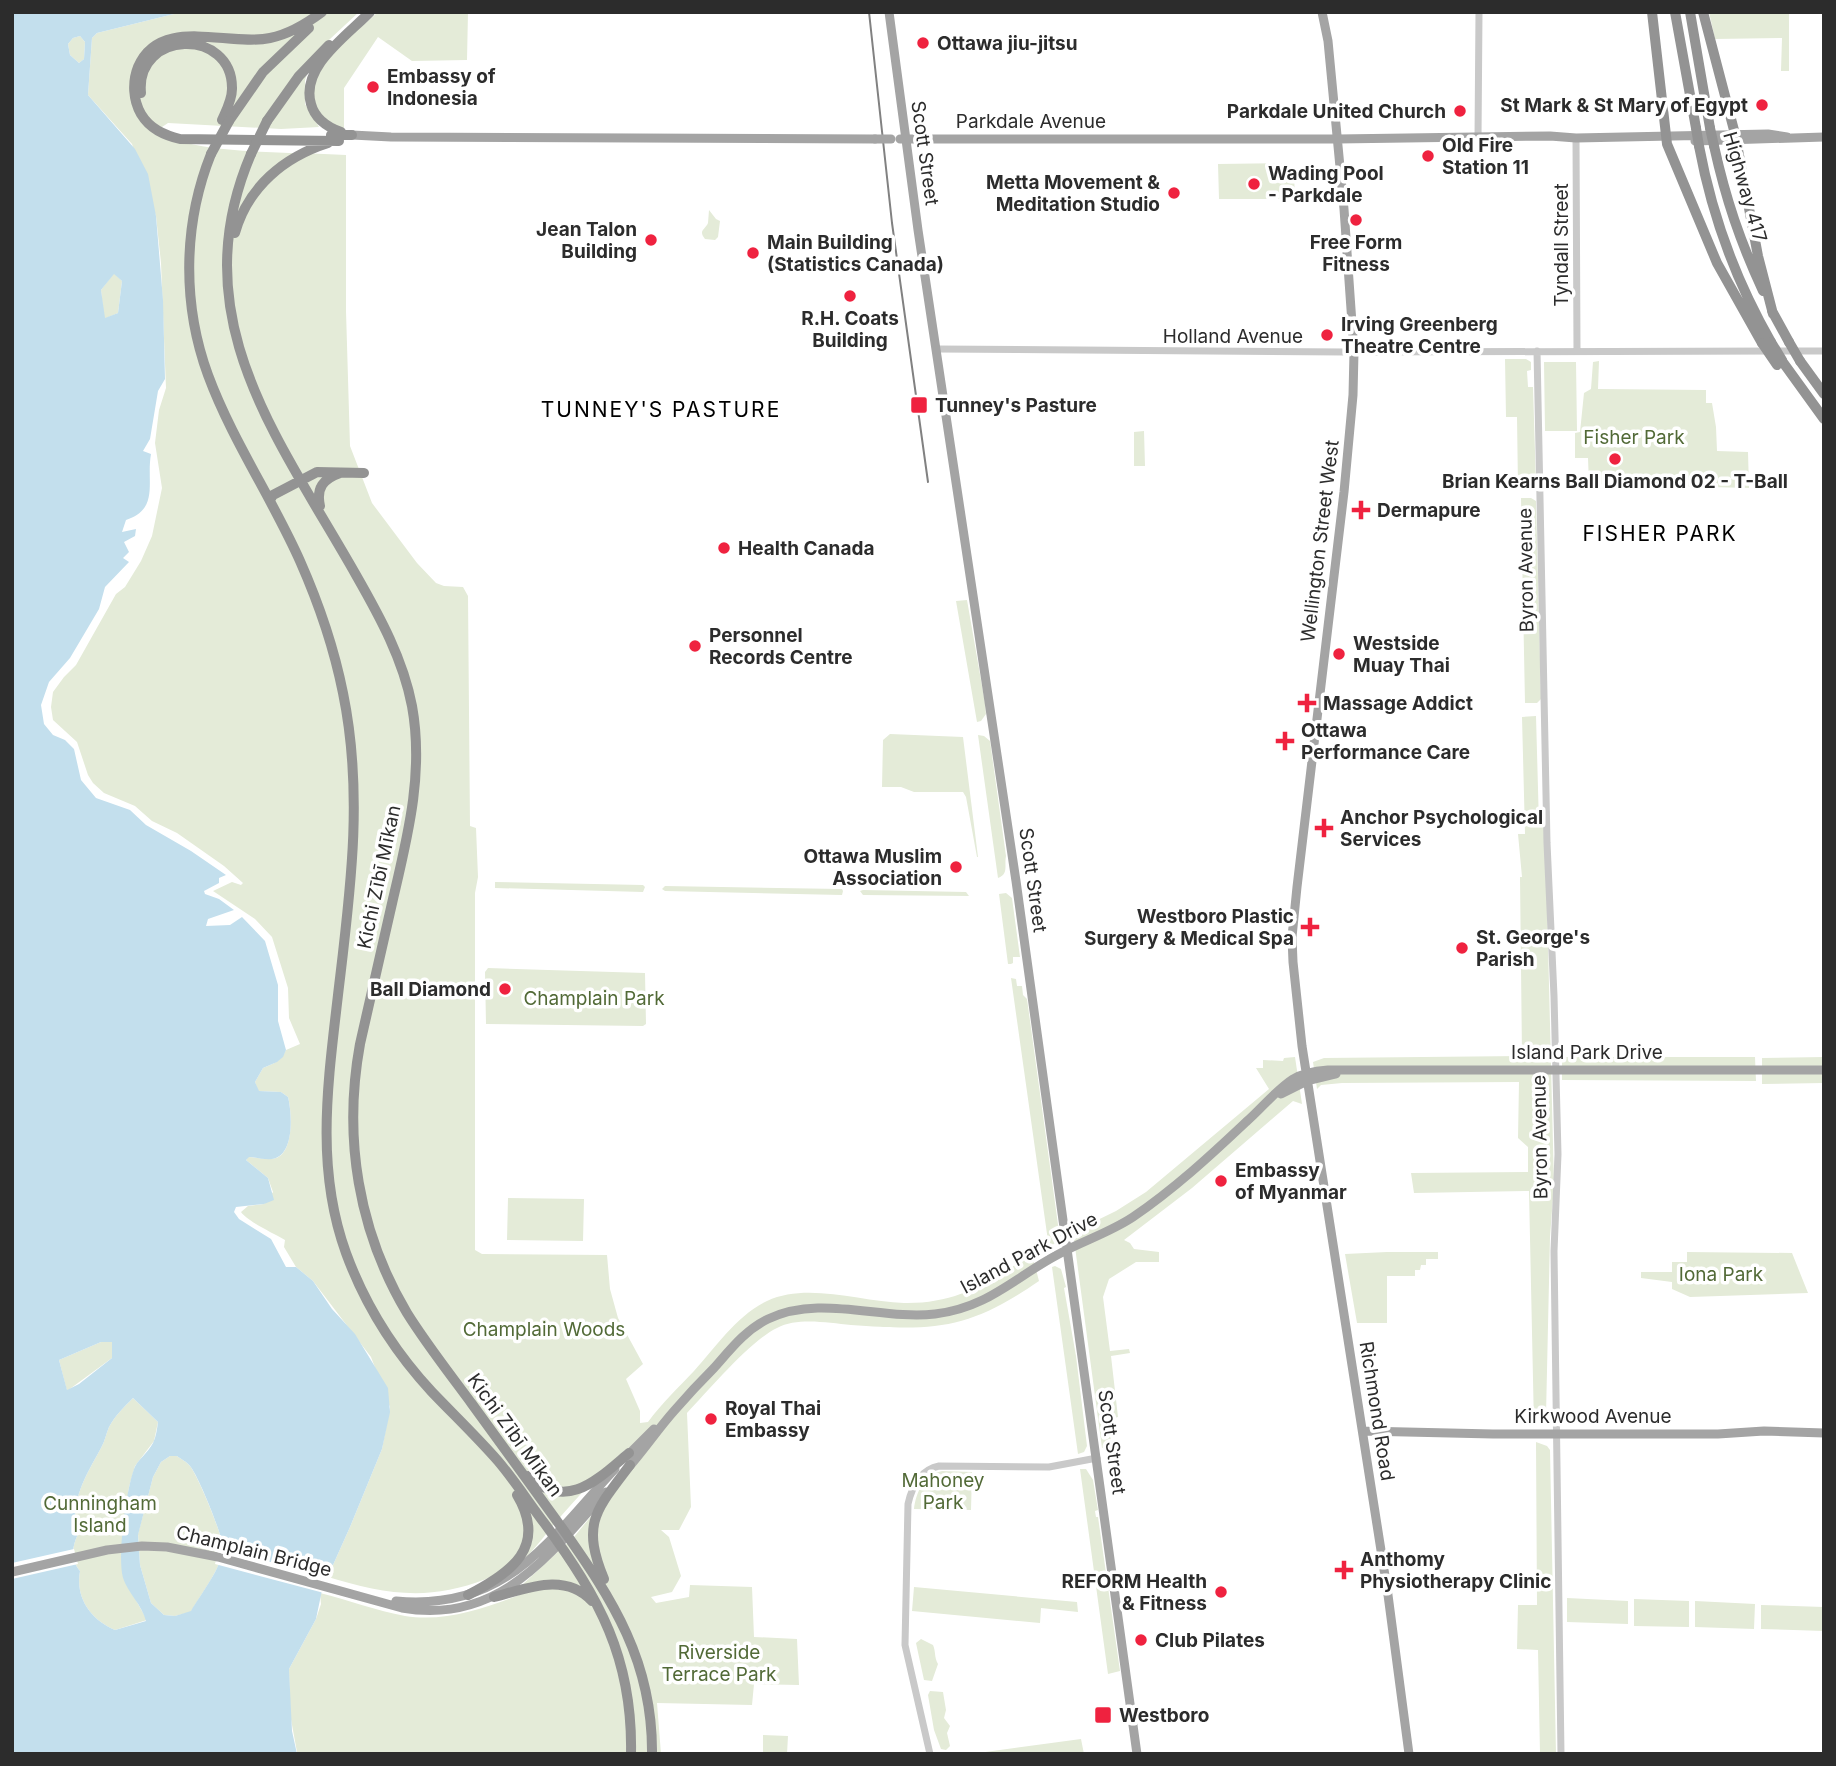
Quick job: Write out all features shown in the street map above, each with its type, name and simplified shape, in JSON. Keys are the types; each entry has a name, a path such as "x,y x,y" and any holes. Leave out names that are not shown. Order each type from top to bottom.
{"highway":[{"path":"322,12 296,29 272,38 247,40 181,37 167,40 154,47 143,59 135,76 134,91 137,105 147,122 158,131 180,139 339,141"},
{"name":"Kichi Zībī Mīkan","path":"328,12 289,45 263,72 225,120 200,187 190,239 190,291 203,360 212,385 300,562 318,606 337,666 347,715 354,773 355,834 325,1127 328,1180 341,1237 362,1292 379,1322 429,1389 498,1461 554,1537 592,1593 606,1619 628,1695 632,1730 631,1754"},
{"path":"352,135 334,130 319,119 312,108 310,87 314,74 325,57 369,12"},
{"name":"Kichi Zībī Mīkan","path":"369,12 311,62 267,121 251,154 234,210 228,260 230,310 243,366 265,414 394,648 404,674 414,717 415,795 360,1044 352,1106 356,1174 366,1216 383,1265 407,1312 447,1372 594,1573 616,1609 634,1646 644,1681 650,1711 652,1754"},
{"path":"1652,12 1667,130 1665,137 1717,264 1780,363 1821,416"},
{"path":"1675,12 1699,146 1714,211 1742,287 1767,342"},
{"name":"Highway 417","path":"1690,12 1710,128 1723,188 1739,239 1773,314 1800,361 1824,394"},
{"path":"1703,12 1736,138 1758,256 1773,314"},
{"path":"225,120 232,87 226,68 214,53 199,45 183,44 165,48 151,59 144,70 141,83 142,100 154,120 168,129 198,134 352,135"},
{"path":"228,260 242,214 265,180 295,156 339,141"},
{"path":"270,500 273,495 301,479 321,471 364,473"},
{"path":"323,516 319,500 320,489 328,478 340,473"},
{"path":"468,1595 508,1571 525,1550 529,1535 528,1521 520,1501 483,1446"},
{"path":"502,1446 533,1480 547,1489 559,1492 574,1491 589,1485 629,1453"},
{"path":"616,1609 594,1556 592,1531 601,1504 630,1465"},
{"path":"495,1597 537,1585 564,1585 586,1594 606,1619"}],"main road":[{"name":"Scott Street","path":"889,12 905,139 1016,881 1137,1754"},
{"name":"Wellington Street West","path":"1306,1077 1295,990 1292,937 1344,492 1352,414 1354,352 1338,139 1328,41 1322,12"},
{"name":"Parkdale Avenue","path":"339,141 391,138 1550,140 1676,135 1736,138 1768,134 1824,137"},
{"name":"Parkdale Avenue","path":"352,135 391,138"},
{"name":"Island Park Drive","path":"382,1601 431,1602 468,1595 510,1577 554,1537 566,1534 630,1465 673,1412 744,1335 759,1324 779,1314 816,1307 905,1316 953,1311 988,1299 1051,1258 1107,1232 1164,1194 1270,1100 1306,1077 1350,1070 1824,1070"},
{"name":"Richmond Road","path":"1306,1077 1363,1431 1409,1754"},
{"name":"Island Park Drive","path":"566,1534 629,1453 673,1412"},
{"name":"Kirkwood Avenue","path":"1363,1431 1824,1433"},
{"path":"554,1537 566,1534"},
{"name":"Island Park Drive","path":"382,1601 411,1609 431,1610 464,1606 495,1597 519,1582 554,1537"},
{"name":"Champlain Bridge","path":"12,1572 121,1548 181,1548 382,1601"}],"street":[{"path":"1479,12 1479,138"},
{"name":"Tyndall Street","path":"1574,138 1577,351"},
{"name":"Holland Avenue","path":"937,349 1824,351"},
{"name":"Byron Avenue","path":"1537,351 1547,843 1556,1070 1558,1190 1554,1264 1561,1754"},
{"path":"930,1754 904,1634 908,1509 912,1490 920,1476 930,1468 939,1466 1031,1468 1064,1466 1097,1458"}],"green space":[{"path":"182,12 359,12 315,53 305,80 305,104 319,127 281,129 168,123 153,133 199,146 223,149 346,155 346,311 350,446 372,503 417,563 436,583 463,587 468,596 470,826 476,828 478,877 475,893 475,1250 482,1254 607,1255 610,1289 618,1318 643,1364 626,1379 640,1411 640,1423 648,1422 746,1314 767,1301 800,1293 835,1294 904,1303 940,1300 986,1283 1030,1255 1033,1258 1039,1281 991,1309 950,1324 906,1328 804,1322 777,1328 742,1355 687,1413 691,1507 679,1530 661,1530 669,1537 681,1576 672,1592 651,1597 656,1603 689,1597 690,1585 752,1587 754,1637 797,1639 799,1685 754,1684 752,1705 657,1703 661,1754 297,1752 290,1714 289,1669 316,1619 321,1604 320,1593 394,1614 422,1618 471,1611 533,1590 522,1585 574,1537 592,1515 601,1511 638,1462 625,1450 589,1485 524,1559 486,1579 444,1591 406,1593 386,1591 325,1576 333,1565 382,1449 390,1407 371,1357 313,1281 296,1267 284,1247 285,1240 254,1223 241,1212 248,1206 264,1204 273,1192 268,1178 246,1160 248,1157 276,1158 286,1148 290,1131 288,1097 281,1092 258,1091 255,1082 263,1068 279,1059 286,1050 300,1044 289,1018 288,988 272,937 255,919 213,891 232,882 241,885 243,883 177,833 152,821 135,806 104,793 88,775 77,742 53,720 53,692 76,665 116,594 125,587 141,561 152,536 162,488 155,443 159,410 166,388 161,263 156,216 132,144 88,95 92,38 97,33"},
{"path":"378,12 468,12 467,60 412,61 378,37 344,88 344,129 332,124 322,115 313,102 313,88 329,59"},
{"path":"1709,12 1789,12 1789,71 1781,71 1782,38 1715,39"},
{"path":"80,36 85,42 84,59 79,63 70,55 68,44 73,38"},
{"path":"1281,163 1294,172 1295,199 1219,199 1218,164"},
{"path":"709,210 720,221 718,237 715,240 705,239 702,234 708,223"},
{"path":"114,273 122,281 118,313 104,319 101,290"},
{"path":"1505,359 1526,359 1531,362 1531,370 1527,371 1528,387 1533,387 1536,484 1530,488 1518,488 1517,417 1506,417"},
{"name":"Fisher Park","path":"1599,361 1598,389 1706,390 1706,403 1712,403 1717,451 1748,452 1749,488 1589,484 1588,458 1575,458 1575,433 1580,432 1584,393 1591,389 1593,362"},
{"path":"1544,362 1576,362 1577,431 1545,431"},
{"path":"1144,431 1145,466 1134,466 1134,432"},
{"path":"1521,498 1536,501 1541,699 1537,703 1525,703"},
{"path":"967,600 986,714 977,722 956,601"},
{"path":"1536,716 1539,825 1545,825 1554,1184 1550,1237 1546,1415 1540,1424 1534,1426 1529,1191 1414,1193 1411,1173 1528,1172 1528,1147 1518,1138 1519,1082 1342,1083 1321,1085 1317,1089 1313,1062 1324,1058 1522,1056 1522,877 1518,834 1525,834 1522,717"},
{"path":"890,734 963,737 978,857 963,792 914,792 901,787 882,787 883,740"},
{"path":"978,735 990,741 1006,856 1005,872 998,878"},
{"path":"495,882 645,887 643,892 495,888"},
{"path":"665,886 843,891 842,895 665,891 662,889"},
{"path":"860,891 966,892 969,896 863,895"},
{"path":"1006,893 1012,898 1020,957 1013,957 1011,964 1008,964 999,894"},
{"name":"Champlain Park","path":"488,968 645,973 646,1024 486,1024 485,972"},
{"path":"1011,978 1016,979 1017,986 1022,986 1023,995 1027,999 1060,1239 1049,1248"},
{"path":"1295,1057 1302,1104 1293,1101 1192,1188 1124,1240 1134,1249 1159,1252 1159,1262 1136,1262 1109,1279 1103,1297 1110,1351 1129,1349 1130,1353 1111,1356 1118,1417 1108,1420 1112,1449 1102,1448 1073,1232 1116,1211 1146,1192 1269,1089 1256,1068 1263,1068 1263,1060 1283,1061 1284,1058"},
{"path":"1562,1057 1755,1057 1756,1081 1562,1080"},
{"path":"1824,1057 1824,1083 1762,1084 1762,1058"},
{"path":"508,1198 584,1199 583,1241 507,1240"},
{"path":"1438,1252 1438,1259 1426,1259 1426,1265 1415,1270 1415,1276 1387,1276 1387,1323 1357,1323 1345,1254"},
{"name":"Iona Park","path":"1687,1252 1792,1253 1808,1293 1690,1297 1672,1289 1672,1282 1641,1278 1641,1272 1672,1272 1672,1262 1687,1262"},
{"path":"1052,1267 1061,1269 1066,1287 1064,1288 1076,1356 1087,1446 1084,1452 1078,1454"},
{"path":"101,1342 112,1342 112,1358 67,1391 59,1360"},
{"name":"Cunningham Island","path":"133,1398 158,1422 154,1441 135,1466 129,1487 122,1538 123,1577 147,1620 115,1630 92,1614 83,1599 80,1571 73,1553 78,1534 75,1511 80,1489 109,1427"},
{"path":"1536,1442 1550,1450 1556,1754 1540,1754 1538,1650 1517,1649 1518,1605 1537,1605"},
{"path":"170,1456 177,1456 194,1472 215,1519 223,1548 215,1572 191,1612 175,1616 164,1615 151,1603 140,1565 138,1534 153,1477 161,1462"},
{"path":"1080,1469 1086,1469 1093,1480 1098,1510 1095,1511 1120,1671 1108,1674"},
{"name":"Mahoney Park","path":"942,1471 972,1472 971,1510 914,1509 922,1485 930,1476"},
{"path":"914,1587 1077,1602 1078,1612 1041,1608 1040,1623 912,1611"},
{"path":"1567,1598 1628,1601 1628,1624 1567,1622"},
{"path":"1634,1599 1689,1601 1689,1627 1634,1626"},
{"path":"1695,1601 1755,1604 1754,1629 1695,1627"},
{"path":"1761,1605 1824,1607 1824,1631 1761,1629"},
{"path":"921,1639 934,1648 938,1664 932,1681 924,1680 916,1643"},
{"path":"930,1691 943,1692 946,1710 944,1718 950,1726 947,1733 950,1746 946,1750 941,1749 934,1730 928,1695"},
{"path":"763,1735 788,1736 787,1754 763,1754"},
{"path":"1081,1739 1084,1754 971,1754"}],"water":[{"path":"12,12 182,12 97,33 92,38 88,95 135,149 148,174 156,216 163,300 165,379 158,391 150,439 143,451 151,454 148,501 144,509 126,520 122,532 136,529 135,536 124,542 129,552 123,558 129,562 105,587 99,609 70,658 49,682 41,705 44,724 53,735 65,740 74,749 81,780 96,798 130,810 146,825 226,875 219,878 219,883 204,891 234,910 208,919 206,926 230,925 242,917 265,941 278,985 278,1021 286,1050 277,1062 263,1068 255,1082 259,1091 281,1092 288,1097 290,1133 285,1150 279,1156 272,1159 249,1157 246,1160 268,1178 274,1200 264,1204 236,1207 234,1212 239,1219 271,1239 286,1267 296,1267 313,1281 332,1309 355,1334 388,1388 390,1412 382,1449 333,1565 325,1576 316,1619 289,1669 292,1731 297,1754 12,1754","holes":["80,36 85,42 84,59 79,63 70,55 68,44 73,38","114,274 122,281 118,313 105,318 101,290","101,1342 112,1342 112,1358 67,1390 59,1360","133,1398 158,1422 153,1443 134,1469 125,1507 122,1540 123,1578 146,1621 115,1630 106,1626 87,1607 80,1590 80,1571 73,1553 78,1534 75,1511 80,1489 117,1415","170,1456 177,1456 189,1465 210,1506 223,1548 215,1572 191,1611 175,1616 164,1615 151,1603 140,1565 138,1535 153,1477 161,1462"]}],"pier":[{"path":"219,1548 329,1578 324,1593 215,1564"},
{"path":"74,1549 78,1564 12,1579 12,1563"}],"tram line":[{"path":"869,12 892,223 928,482"}],"place":[{"name":"Ottawa jiu-jitsu","path":"923,43"},
{"name":"Embassy of Indonesia","path":"373,87"},
{"name":"St Mark & St Mary of Egypt","path":"1762,105"},
{"name":"Parkdale United Church","path":"1460,111"},
{"name":"Old Fire Station 11","path":"1428,156"},
{"name":"Wading Pool - Parkdale","path":"1254,184"},
{"name":"Metta Movement & Meditation Studio","path":"1174,193"},
{"name":"Free Form Fitness","path":"1356,220"},
{"name":"Jean Talon Building","path":"651,240"},
{"name":"Main Building (Statistics Canada)","path":"753,253"},
{"name":"R.H. Coats Building","path":"850,296"},
{"name":"Irving Greenberg Theatre Centre","path":"1327,335"},
{"name":"Tunney's Pasture","path":"919,405"},
{"name":"Brian Kearns Ball Diamond 02 - T-Ball","path":"1615,459"},
{"name":"Dermapure","path":"1361,510"},
{"name":"Health Canada","path":"724,548"},
{"name":"Personnel Records Centre","path":"695,646"},
{"name":"Westside Muay Thai","path":"1339,654"},
{"name":"Massage Addict","path":"1307,703"},
{"name":"Ottawa Performance Care","path":"1285,741"},
{"name":"Anchor Psychological Services","path":"1324,828"},
{"name":"Ottawa Muslim Association","path":"956,867"},
{"name":"Westboro Plastic Surgery & Medical Spa","path":"1310,927"},
{"name":"St. George's Parish","path":"1462,948"},
{"name":"Ball Diamond","path":"505,989"},
{"name":"Embassy of Myanmar","path":"1221,1181"},
{"name":"Royal Thai Embassy","path":"711,1419"},
{"name":"Anthomy Physiotherapy Clinic","path":"1344,1570"},
{"name":"REFORM Health & Fitness","path":"1221,1592"},
{"name":"Club Pilates","path":"1141,1640"},
{"name":"Westboro","path":"1103,1715"}],"district":[{"name":"TUNNEY'S PASTURE","path":"661,409"},
{"name":"FISHER PARK","path":"1660,533"}],"park label":[{"name":"Champlain Woods","path":"544,1329"},
{"name":"Riverside Terrace Park","path":"719,1663"}]}
